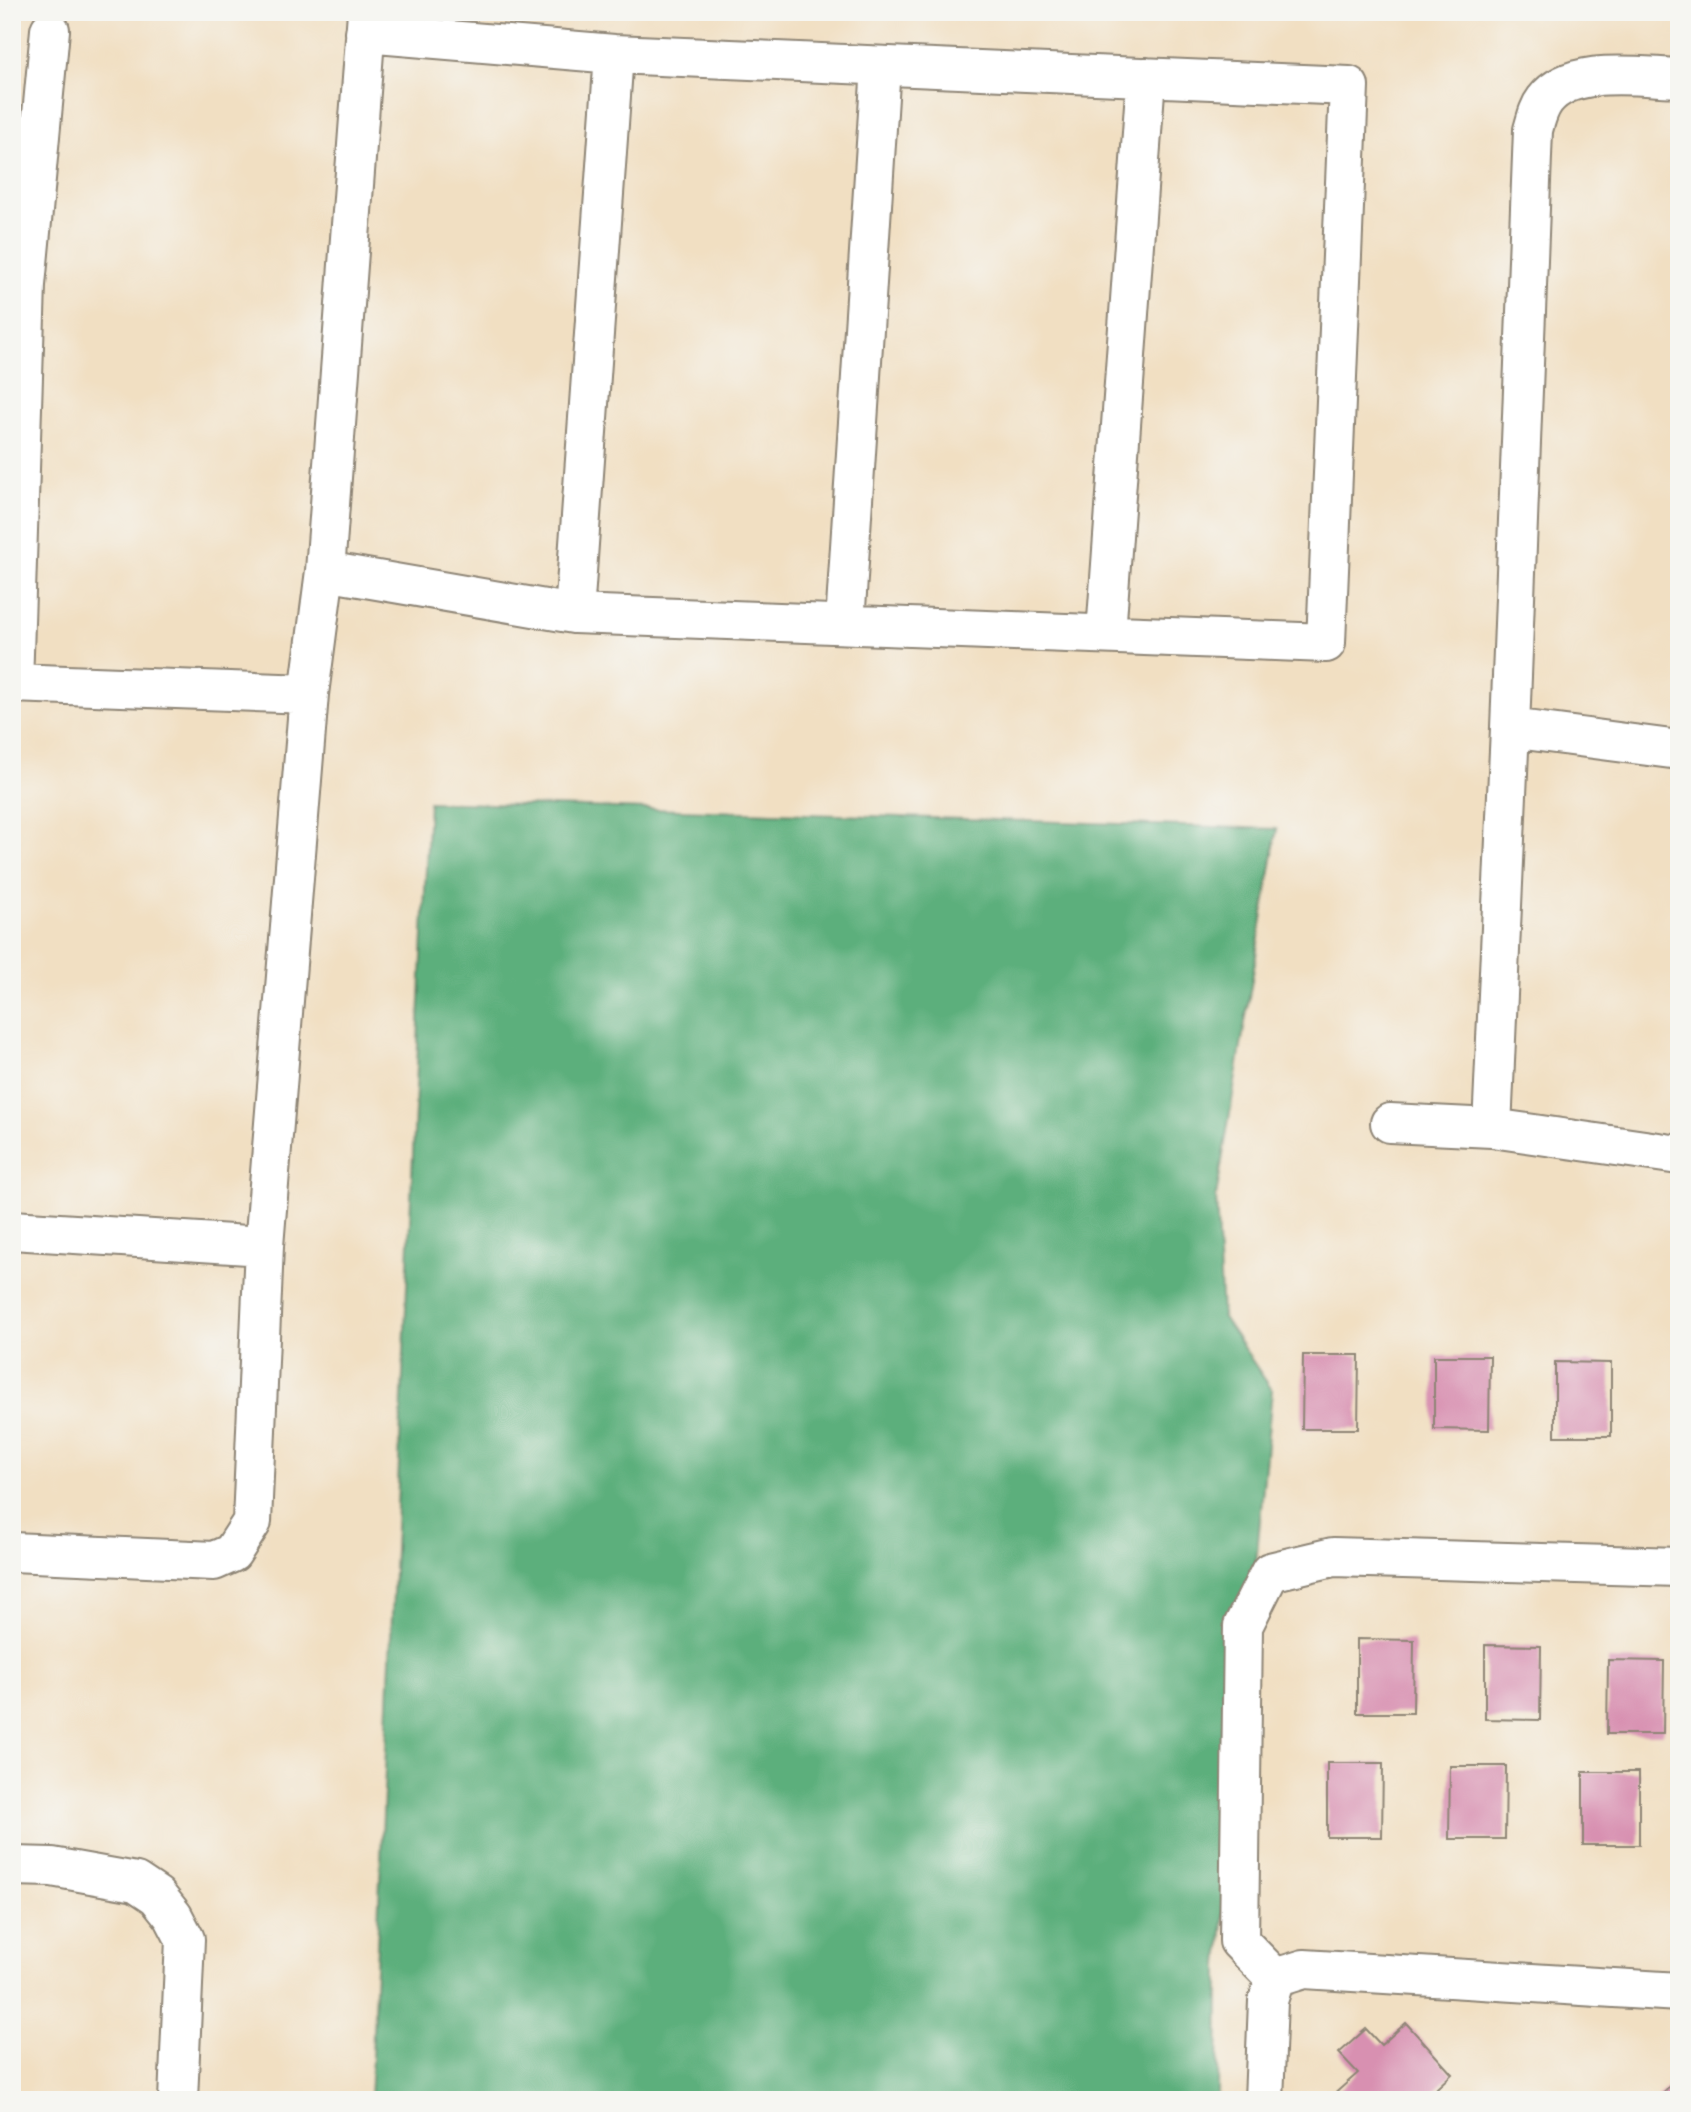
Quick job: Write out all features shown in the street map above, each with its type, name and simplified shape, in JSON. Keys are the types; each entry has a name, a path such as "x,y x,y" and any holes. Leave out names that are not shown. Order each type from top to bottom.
{"street":[{"path":"12,1552 214,1561 232,1553 252,1522 264,1246 309,694 325,571 366,22 614,54 1349,86 1326,643 574,614 325,571"},
{"path":"50,30 26,285 13,683 309,694"},
{"path":"574,614 614,54"},
{"path":"845,624 881,66"},
{"path":"1492,1128 1533,130 1545,100 1553,91 1574,80 1601,75 1679,78"},
{"path":"1106,634 1146,77"},
{"path":"1510,728 1679,750"},
{"path":"1390,1123 1492,1128 1679,1155"},
{"path":"12,1230 264,1246"},
{"path":"1275,1978 1239,1941 1243,1626 1270,1572 1333,1557 1679,1567"},
{"path":"12,1866 52,1867 136,1882 157,1896 173,1916 185,1939 178,2100"},
{"path":"1275,1978 1304,1969 1679,1992"},
{"path":"1264,2100 1268,2001 1275,1978"}],"green space":[{"path":"429,802 1277,829 1216,1197 1222,1316 1272,1390 1219,1965 1218,2100 370,2100"}],"building":[{"path":"1303,1355 1359,1355 1358,1429 1302,1429"},
{"path":"1434,1356 1490,1356 1489,1430 1434,1429"},
{"path":"1555,1362 1611,1363 1611,1436 1555,1436"},
{"path":"1357,1639 1414,1640 1413,1713 1357,1713"},
{"path":"1485,1645 1541,1646 1540,1720 1485,1719"},
{"path":"1608,1660 1664,1661 1663,1734 1607,1734"},
{"path":"1327,1763 1383,1763 1382,1837 1327,1837"},
{"path":"1450,1766 1506,1766 1505,1839 1449,1839"},
{"path":"1583,1772 1639,1772 1639,1845 1583,1845"},
{"path":"1406,2023 1452,2074 1424,2100 1336,2100 1332,2096 1358,2073 1339,2053 1366,2029 1381,2045"},
{"path":"1679,2076 1679,2100 1658,2100 1657,2099"}]}
